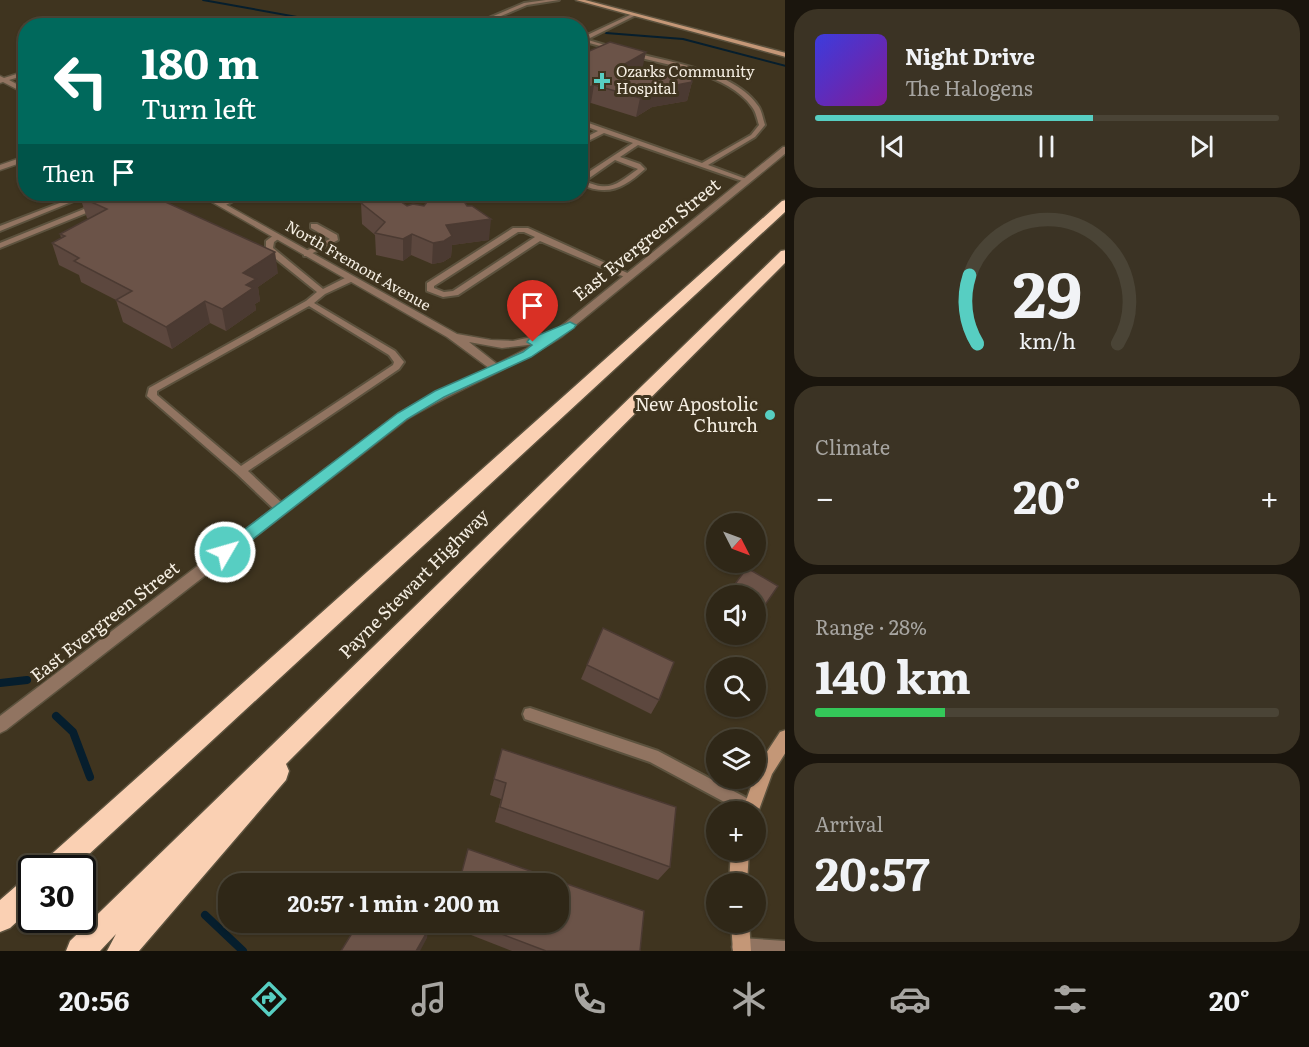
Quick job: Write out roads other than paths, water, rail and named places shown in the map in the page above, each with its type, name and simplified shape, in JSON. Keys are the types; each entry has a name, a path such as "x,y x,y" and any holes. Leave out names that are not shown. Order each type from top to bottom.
{"highway":[{"name":"Payne Stewart Highway","path":"68,855 785,205"},
{"name":"Payne Stewart Highway","path":"80,951 785,255"},
{"path":"121,951 152,912 390,645"},
{"path":"0,918 18,902"}],"main road":[{"path":"579,0 785,56"},
{"path":"753,801 765,770 785,739"},
{"path":"741,933 742,949"}],"street":[{"path":"592,3 600,0"},
{"path":"1,80 18,75"},
{"path":"1,80 18,89"},
{"name":"East Evergreen Street","path":"0,725 403,416 439,394 543,345 785,150"},
{"path":"0,168 18,161"},
{"name":"North Fremont Avenue","path":"215,201 451,335 496,369"},
{"path":"451,335 494,345 514,345 533,342 570,325"},
{"path":"742,949 785,950"}],"lane":[{"path":"492,18 526,4 557,0"},
{"path":"588,37 634,15"},
{"path":"588,42 710,76 741,92 751,100 761,114 762,126 753,136 705,163 705,166"},
{"path":"588,125 747,181"},
{"path":"588,138 604,130"},
{"path":"588,175 638,142"},
{"path":"588,185 609,191 642,169 638,165 614,157"},
{"path":"0,229 70,201"},
{"path":"221,204 228,201"},
{"path":"0,246 108,202"},
{"path":"307,254 334,240 334,237 314,226"},
{"path":"544,238 535,240 455,293 443,295 430,288 430,285 439,279 520,229 544,238 630,276"},
{"path":"277,237 270,241 269,249 322,292"},
{"path":"281,509 241,471 152,396 152,390 309,303 322,292 350,279"},
{"path":"241,471 396,367 399,362 392,353 309,303"},
{"path":"530,714 653,756 734,801"}],"waterway":[{"path":"203,0 303,18"},
{"path":"606,33 683,39 785,66"},
{"path":"0,683 27,680"},
{"path":"56,716 73,732 90,777"},
{"path":"205,915 243,951"}],"place":[{"name":"Ozarks Community Hospital","path":"602,81"},
{"name":"New Apostolic Church","path":"770,415"}]}
